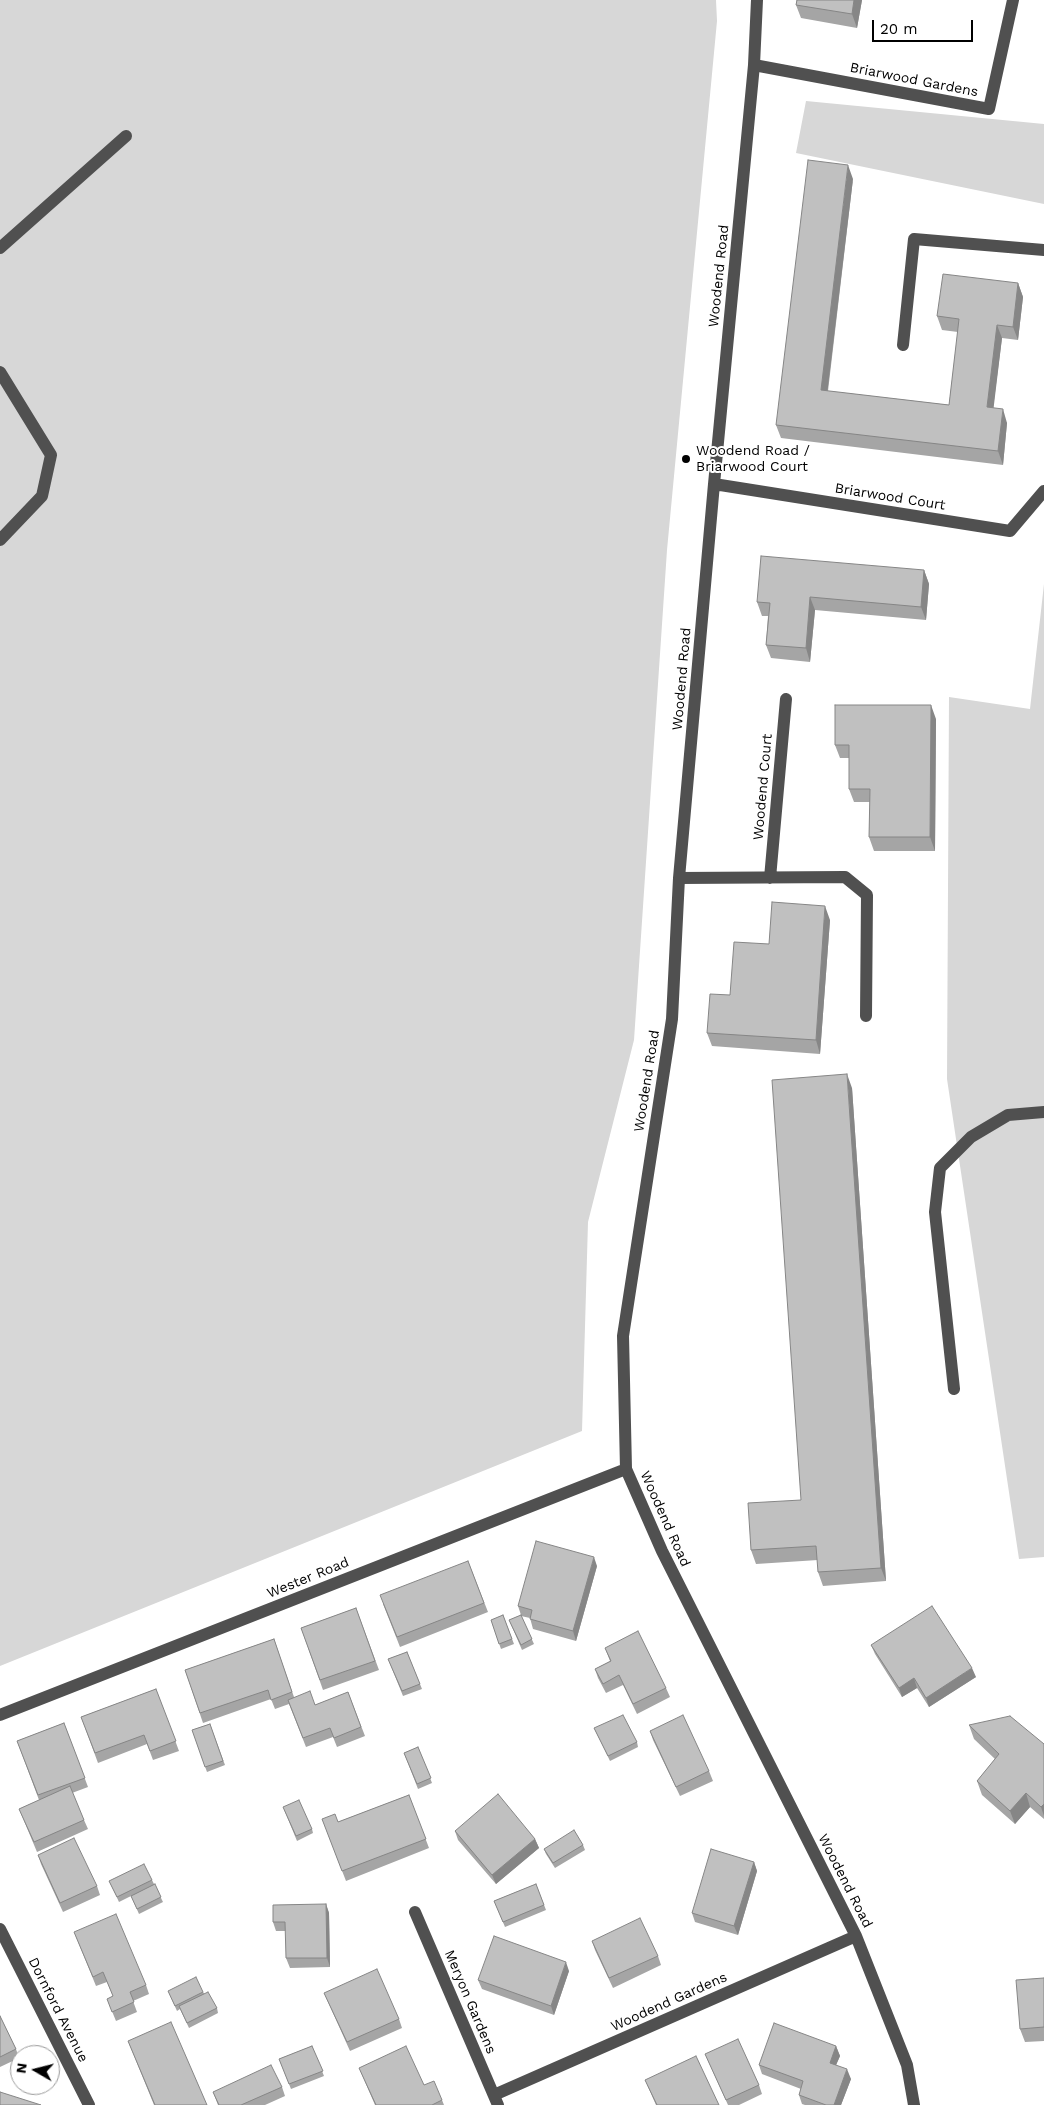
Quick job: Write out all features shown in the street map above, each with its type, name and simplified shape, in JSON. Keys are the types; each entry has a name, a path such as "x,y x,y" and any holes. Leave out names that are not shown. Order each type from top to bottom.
{"street":[{"name":"Woodend Road","path":"757,0 754,65 679,878 672,1019 622,1336 626,1468 662,1551 856,1936 907,2065 914,2105"},
{"name":"Briarwood Gardens","path":"754,65 989,109 1013,0"},
{"path":"0,248 126,136"},
{"path":"904,345 914,239 1044,250"},
{"path":"0,372 51,455 42,496 0,540"},
{"name":"Briarwood Court","path":"714,484 1010,531 1044,491"},
{"name":"Woodend Court","path":"770,878 786,699"},
{"path":"679,878 845,877 867,895 866,1016"},
{"path":"954,1389 935,1212 940,1168 971,1137 1008,1115 1044,1112"},
{"name":"Wester Road","path":"0,1715 626,1468"},
{"name":"Meryon Gardens","path":"415,1912 496,2100"},
{"name":"Dornford Avenue","path":"0,1929 89,2105"},
{"name":"Woodend Gardens","path":"496,2100 856,1936"}],"shaded area":[{"path":"0,0 716,0 717,21 667,550 634,1040 588,1222 582,1431 0,1666"},
{"path":"806,101 1044,124 1044,204 796,153"},
{"path":"1044,584 1044,1557 1019,1559 947,1079 949,697 1030,709"}],"building":[{"path":"797,0 854,0 852,14 796,5"},
{"path":"808,160 848,165 821,390 949,405 959,319 937,316 943,274 1018,283 1013,327 997,325 987,407 1003,409 998,451 776,425"},
{"path":"761,556 924,570 921,607 810,597 806,648 766,645 770,603 757,602"},
{"path":"835,705 931,705 930,837 869,837 870,789 849,789 849,745 835,745"},
{"path":"772,902 825,906 816,1040 707,1033 710,994 730,995 734,942 769,944"},
{"path":"847,1074 881,1568 818,1572 816,1546 751,1550 748,1503 801,1500 772,1080"},
{"path":"536,1541 594,1557 573,1631 530,1619 532,1610 518,1606"},
{"path":"468,1561 484,1603 397,1637 380,1595"},
{"path":"932,1606 972,1668 926,1698 914,1678 899,1688 871,1645"},
{"path":"356,1608 375,1661 320,1680 301,1628"},
{"path":"503,1615 512,1639 499,1644 491,1620"},
{"path":"521,1615 532,1639 521,1645 509,1620"},
{"path":"638,1631 666,1688 633,1704 619,1675 603,1684 595,1669 611,1661 605,1648"},
{"path":"274,1639 292,1692 271,1700 268,1690 200,1713 185,1670"},
{"path":"407,1652 420,1684 402,1691 388,1659"},
{"path":"156,1689 176,1741 150,1751 144,1735 95,1753 81,1717"},
{"path":"310,1691 315,1705 348,1692 361,1727 334,1738 330,1728 303,1738 288,1700"},
{"path":"623,1715 637,1742 608,1756 594,1728"},
{"path":"683,1715 709,1771 676,1787 650,1731"},
{"path":"1010,1716 1044,1744 1044,1804 1041,1807 1026,1793 1010,1811 977,1781 999,1754 969,1725"},
{"path":"64,1723 85,1778 38,1795 17,1741"},
{"path":"210,1724 223,1761 205,1767 192,1730"},
{"path":"418,1747 431,1778 417,1784 404,1753"},
{"path":"70,1786 84,1820 34,1842 19,1809"},
{"path":"498,1794 535,1839 492,1875 455,1831"},
{"path":"409,1795 426,1839 342,1871 322,1819 335,1814 338,1822"},
{"path":"299,1800 312,1829 296,1836 283,1807"},
{"path":"574,1830 583,1845 553,1863 544,1849"},
{"path":"74,1838 97,1886 60,1903 38,1855"},
{"path":"711,1849 754,1862 734,1926 692,1913"},
{"path":"144,1864 152,1880 117,1897 109,1881"},
{"path":"155,1884 161,1897 137,1909 131,1896"},
{"path":"536,1884 544,1905 503,1922 494,1901"},
{"path":"326,1904 327,1958 286,1958 285,1922 273,1922 273,1905"},
{"path":"116,1914 146,1985 130,1992 134,2002 112,2012 107,1999 113,1996 103,1972 93,1977 74,1932"},
{"path":"640,1918 658,1956 609,1978 592,1941"},
{"path":"494,1936 566,1962 551,2006 478,1980"},
{"path":"377,1969 399,2019 347,2042 324,1993"},
{"path":"196,1977 203,1992 175,2006 168,1991"},
{"path":"1044,1978 1044,2027 1020,2029 1016,1980"},
{"path":"208,1992 217,2008 187,2023 179,2006"},
{"path":"0,2016 14,2045 10,2045 10,2052 0,2057"},
{"path":"171,2022 207,2105 155,2105 128,2041"},
{"path":"774,2023 836,2046 830,2063 847,2069 834,2105 826,2105 799,2095 803,2081 759,2065"},
{"path":"738,2039 759,2085 726,2100 705,2054"},
{"path":"312,2046 323,2071 289,2084 279,2059"},
{"path":"406,2046 424,2085 434,2081 442,2100 432,2105 376,2105 359,2068"},
{"path":"696,2056 719,2105 657,2105 645,2080"},
{"path":"271,2065 282,2087 241,2105 219,2105 213,2092"},
{"path":"0,2092 41,2105 0,2105"}],"place":[{"name":"Woodend Road / Briarwood Court","path":"686,459"}]}
